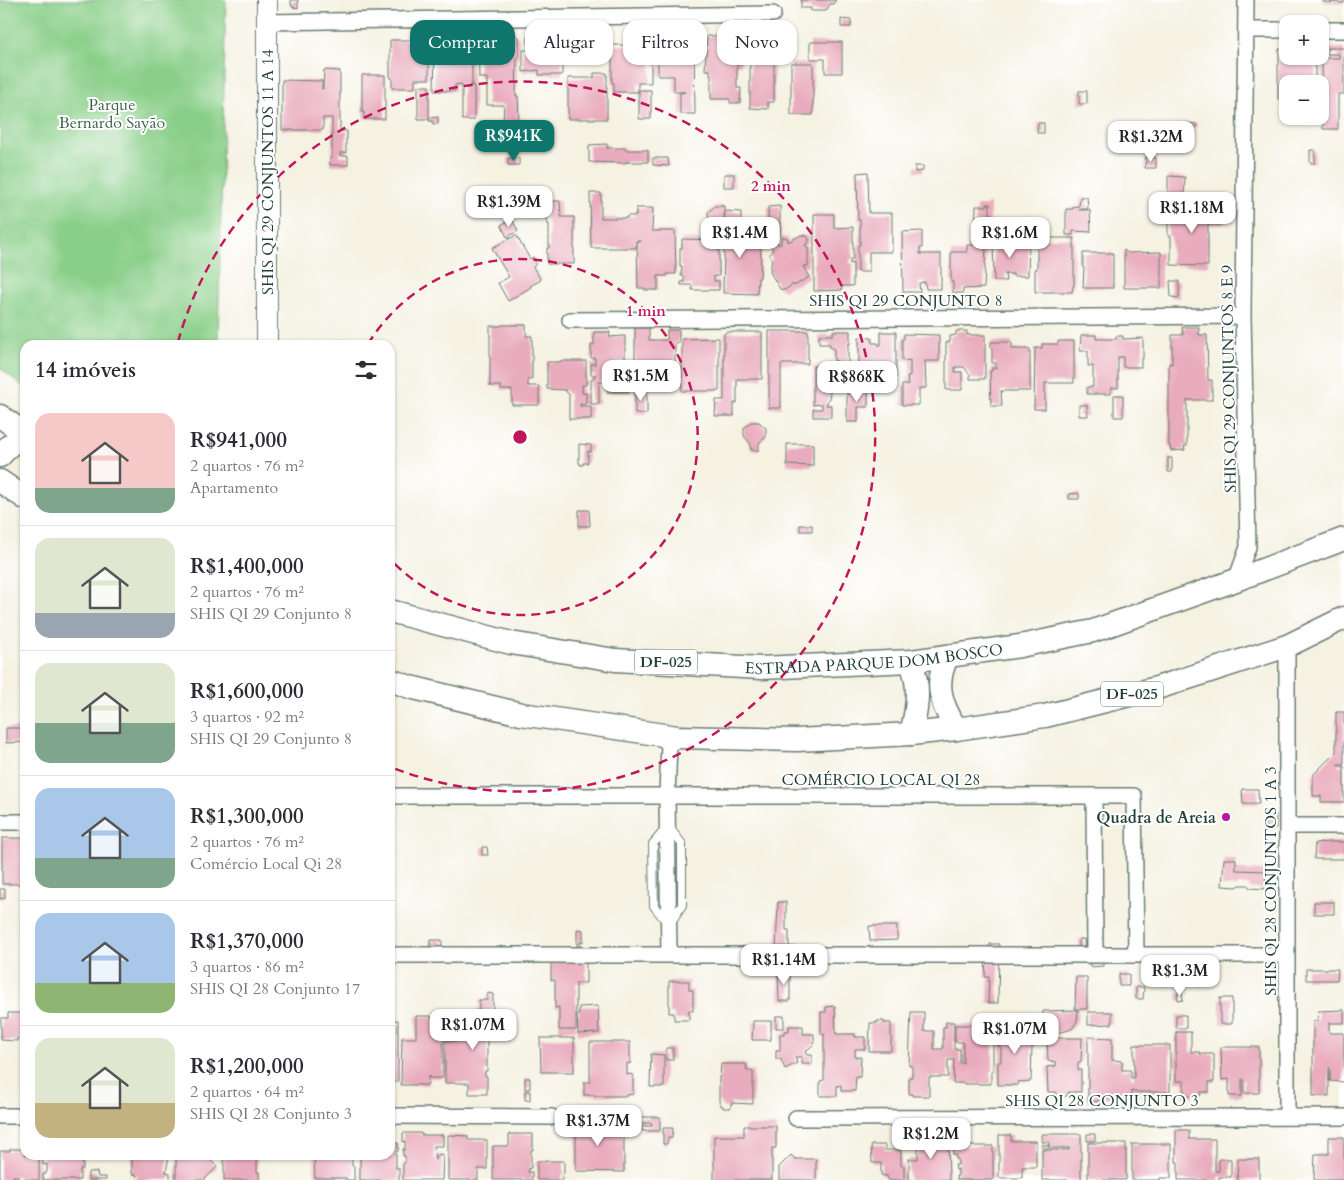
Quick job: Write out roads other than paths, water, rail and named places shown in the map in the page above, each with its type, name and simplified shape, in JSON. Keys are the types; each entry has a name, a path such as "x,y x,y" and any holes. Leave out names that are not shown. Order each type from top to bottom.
{"main road":[{"path":"0,416 20,430"},
{"path":"0,456 20,438"},
{"path":"0,481 20,495"},
{"name":"ESTRADA PARQUE DOM BOSCO","path":"395,612 510,643 615,660 761,668 911,661 1020,646 1093,631 1344,539"},
{"name":"DF-025","path":"395,682 521,714 669,739 797,740 911,734 1054,714 1157,688 1287,646 1344,618"},
{"path":"947,656 941,677 941,693 946,710 956,729"},
{"path":"911,661 916,681 917,702 911,734"}],"street":[{"name":"SHIS QI 29 CONJUNTOS 11 A 14","path":"266,0 267,340"},
{"name":"SHIS QI 29 CONJUNTOS 8 E 9","path":"1236,580 1248,547 1243,316 1246,0"},
{"path":"266,22 773,14"},
{"path":"1246,30 1279,30"},
{"path":"1329,30 1344,30"},
{"name":"SHIS QI 29 CONJUNTO 8","path":"570,320 1243,316"},
{"path":"1248,547 1266,569"},
{"name":"SHIS QI 28 CONJUNTOS 1 A 3","path":"1287,646 1287,1117"},
{"path":"669,739 667,796 670,955"},
{"name":"COMÉRCIO LOCAL QI 28","path":"395,796 1134,796 1136,955"},
{"path":"1094,796 1096,955"},
{"path":"0,822 20,822"},
{"path":"1287,826 1344,826"},
{"path":"395,955 1287,955"},
{"path":"0,1116 20,1116"},
{"path":"395,1116 552,1117"},
{"name":"SHIS QI 28 CONJUNTO 3","path":"796,1118 1344,1117"}],"place":[{"name":"Quadra de Areia","path":"1226,817"}],"park label":[{"name":"Parque Bernardo Sayão","path":"112,113"}]}
